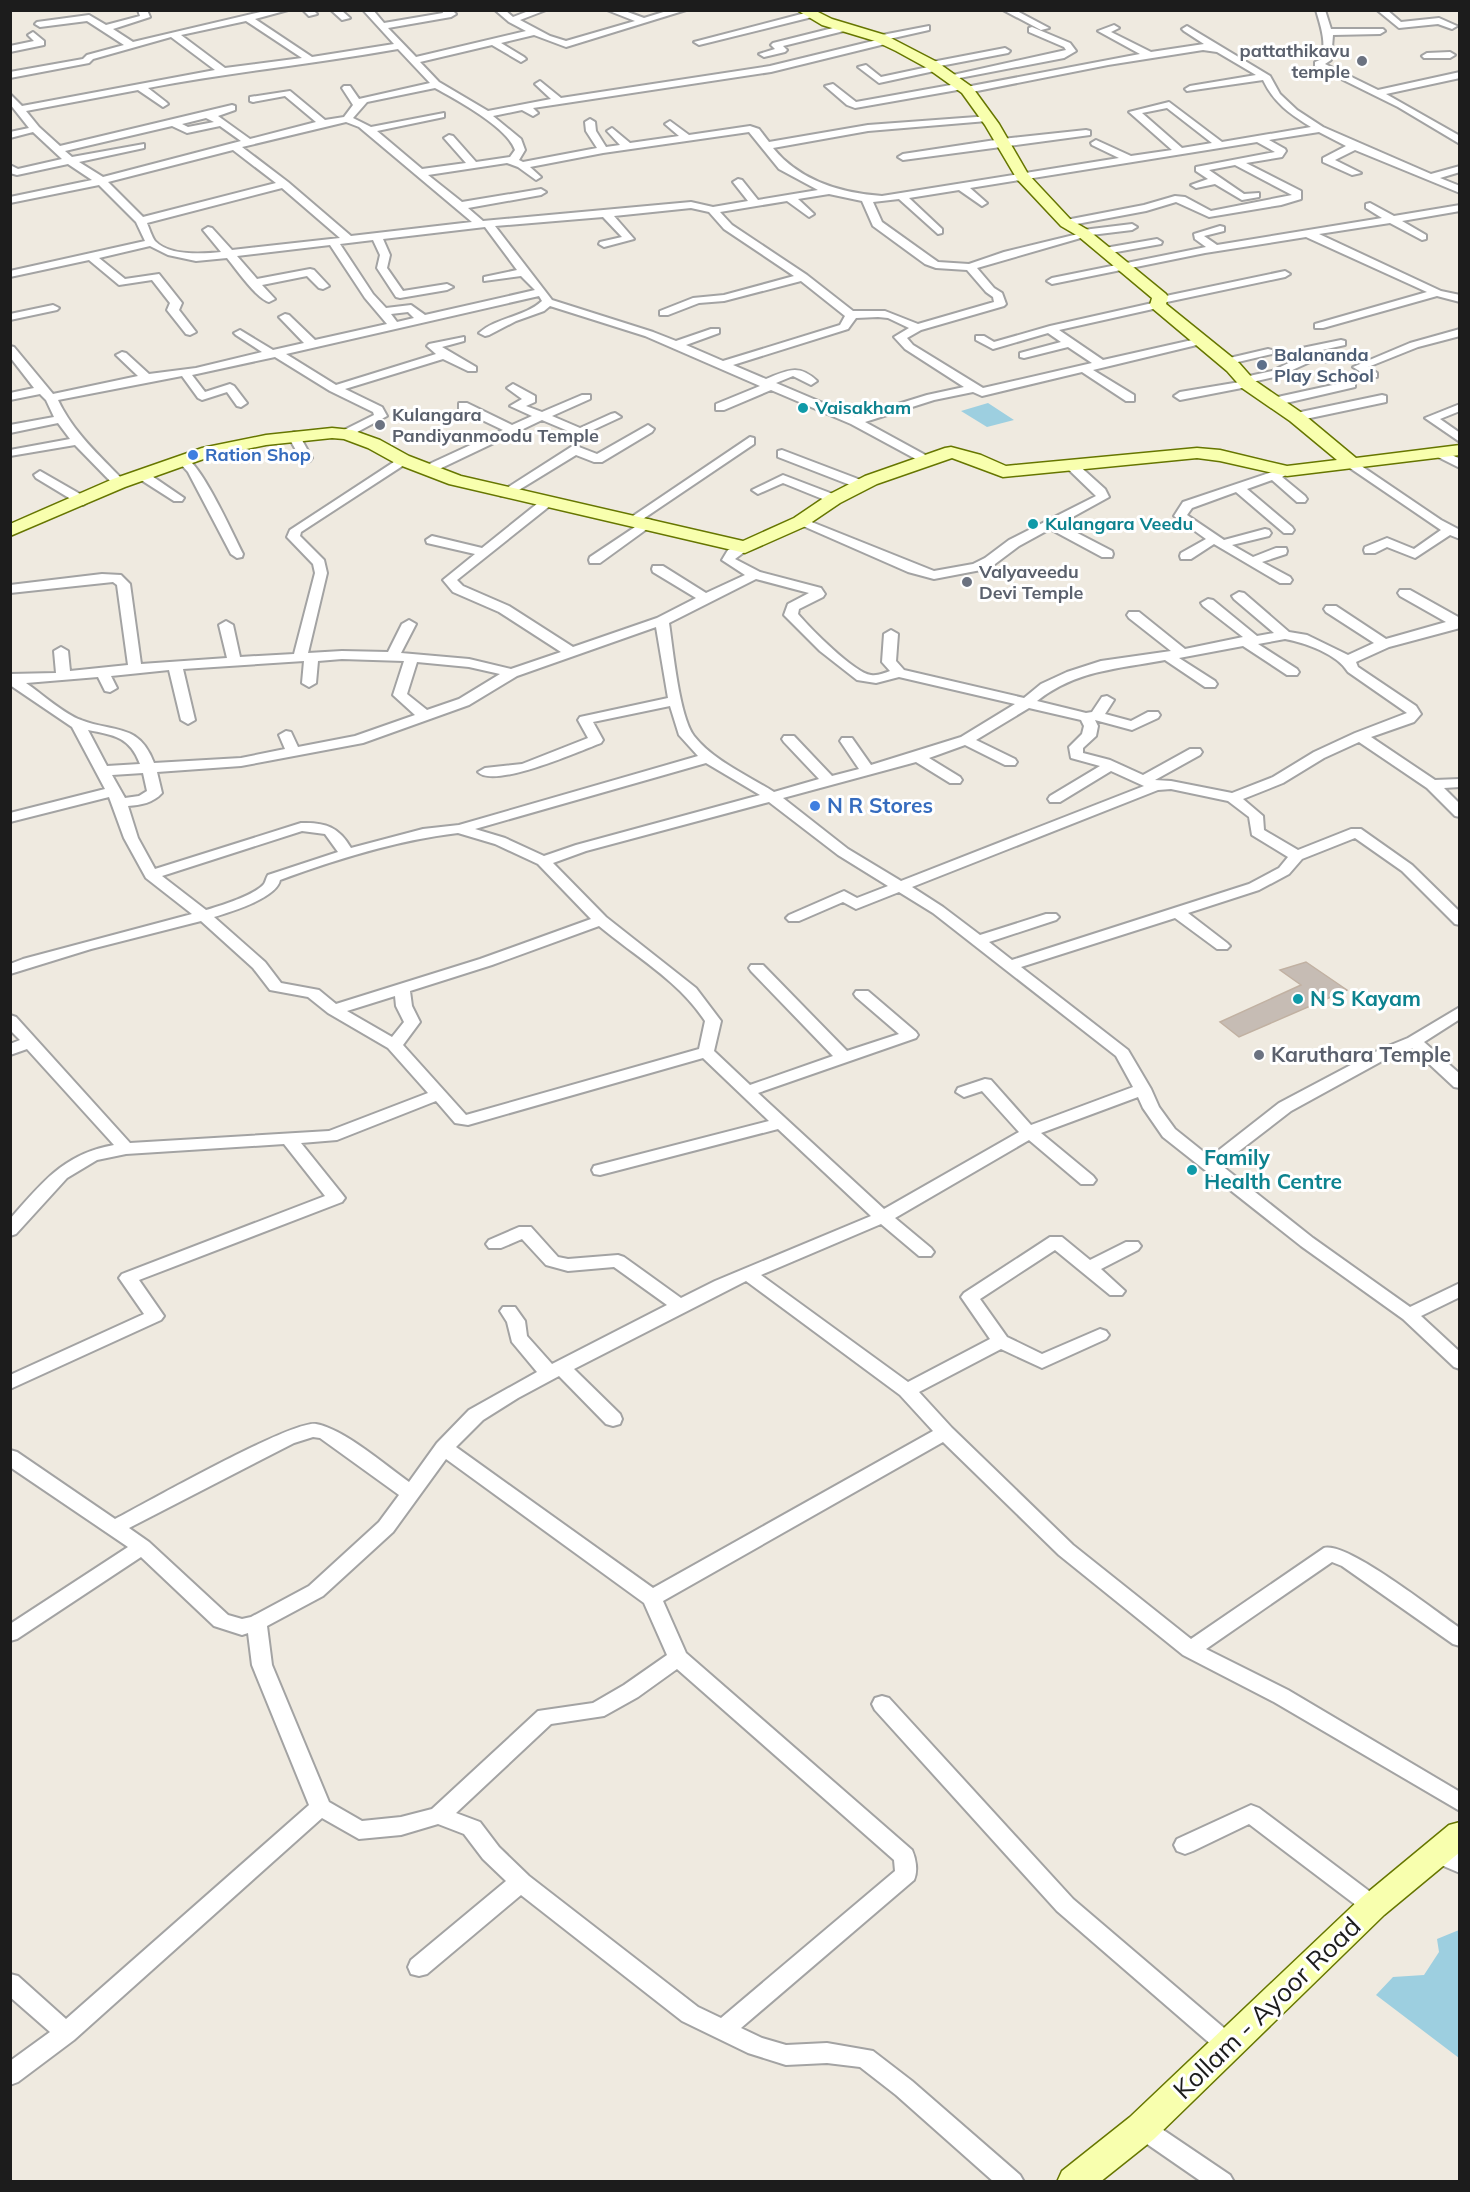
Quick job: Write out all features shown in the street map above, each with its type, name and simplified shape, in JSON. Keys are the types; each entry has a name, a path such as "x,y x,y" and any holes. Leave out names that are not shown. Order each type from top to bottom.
{"street":[{"path":"106,28 145,16 142,10"},
{"path":"232,10 237,21"},
{"path":"10,75 86,62 90,57 131,45 284,10"},
{"path":"335,10 345,18"},
{"path":"367,10 436,84 486,114 520,146 518,163"},
{"path":"381,26 451,14 446,10"},
{"path":"498,10 534,32 566,44 682,10"},
{"path":"512,20 542,10"},
{"path":"610,10 645,22"},
{"path":"1007,10 1044,28"},
{"path":"1320,10 1329,32 1330,44 1326,60 1318,64 1376,93 1460,141"},
{"path":"1381,10 1399,25 1439,21 1452,26"},
{"path":"699,42 744,33 808,12 845,28 883,40 939,70 965,88 987,118 1022,176 1066,223 1085,234 1106,251 1246,382 1296,417 1351,463 1454,533 1415,554 1387,542 1370,550"},
{"path":"40,24 89,18 131,45"},
{"path":"249,19 309,60"},
{"path":"764,54 782,50 776,45 845,28"},
{"path":"486,114 771,69 926,28"},
{"path":"1114,28 1103,31 1149,55"},
{"path":"1187,29 1214,48 1267,78 1268,88 1279,99 1298,116 1320,129 1352,147 1460,190"},
{"path":"863,68 879,80 939,70 1064,55 1071,51 1067,45 1032,30"},
{"path":"1329,32 1380,31"},
{"path":"415,60 534,32"},
{"path":"744,33 756,39"},
{"path":"174,34 223,71"},
{"path":"10,49 41,43 33,35"},
{"path":"1126,42 1137,40"},
{"path":"492,41 521,59"},
{"path":"21,109 223,71 399,46"},
{"path":"830,86 855,105 1149,55 1203,47 1214,48"},
{"path":"939,70 1005,51"},
{"path":"1427,56 1455,55 1460,64"},
{"path":"718,65 734,75"},
{"path":"1376,93 1460,75"},
{"path":"1190,88 1264,77"},
{"path":"347,119 357,104 377,96 436,84"},
{"path":"540,84 559,101"},
{"path":"142,88 163,104"},
{"path":"347,88 357,104"},
{"path":"253,99 287,93 323,123"},
{"path":"10,97 35,129 57,150 101,181 141,221 151,243"},
{"path":"74,99 82,109"},
{"path":"1178,150 1134,112 1169,105 1220,145"},
{"path":"524,107 536,114"},
{"path":"57,150 200,115 211,115 231,108"},
{"path":"211,115 248,142"},
{"path":"369,130 441,115"},
{"path":"766,146 868,128 987,118"},
{"path":"10,200 101,181 323,123 347,119 356,121 484,224 545,297 723,365 855,421 925,460"},
{"path":"590,122 591,131 603,150"},
{"path":"175,123 187,130 221,123"},
{"path":"670,124 704,147"},
{"path":"10,135 35,129"},
{"path":"419,173 473,165 560,162 603,150 750,129 755,131 783,167 829,190 867,199 900,196 1320,129"},
{"path":"612,131 628,147"},
{"path":"903,157 1002,142 1086,133"},
{"path":"449,138 473,165"},
{"path":"1255,195 1242,197 1200,169 1278,155 1281,151 1259,139"},
{"path":"1096,142 1128,159"},
{"path":"10,168 17,172 140,146"},
{"path":"234,146 284,184 349,240"},
{"path":"1352,147 1327,160 1356,173"},
{"path":"1066,223 1146,208 1175,199 1181,199 1209,214 1281,202 1297,197 1297,194 1236,162"},
{"path":"518,163 536,177"},
{"path":"1432,177 1460,169"},
{"path":"1196,185 1217,180"},
{"path":"738,182 756,204"},
{"path":"141,221 284,184"},
{"path":"961,186 982,203"},
{"path":"10,274 151,243 182,257 196,258 484,224 691,205 713,210 829,190"},
{"path":"459,206 542,192"},
{"path":"900,196 938,231"},
{"path":"790,198 809,213"},
{"path":"867,199 877,224 936,265 970,267 1008,254 1085,234 1132,227"},
{"path":"1370,206 1422,237"},
{"path":"1052,281 1216,249 1460,208"},
{"path":"713,210 728,227 803,276 851,315 874,313 893,315 917,328"},
{"path":"604,244 629,239 606,214"},
{"path":"1216,249 1199,234 1220,229"},
{"path":"208,230 268,298"},
{"path":"1307,233 1437,293 1460,299"},
{"path":"377,238 385,255 382,268 400,295 447,287"},
{"path":"333,242 395,326"},
{"path":"1106,251 1157,242"},
{"path":"92,256 123,283 155,276 176,303 173,310 190,332"},
{"path":"970,267 990,290 998,295 1000,304 917,328 900,337 901,341 982,392 1201,341"},
{"path":"253,283 310,272 323,286"},
{"path":"488,279 524,272"},
{"path":"980,338 993,346 1050,329 1285,274"},
{"path":"664,313 697,300 724,298 803,276"},
{"path":"697,286 716,298"},
{"path":"1319,326 1437,293"},
{"path":"10,397 46,394 185,373 423,320 545,297"},
{"path":"485,333 512,319 540,309 545,297"},
{"path":"10,317 53,308"},
{"path":"383,312 411,308 423,320"},
{"path":"723,365 844,327 851,315"},
{"path":"285,317 313,345"},
{"path":"1050,329 1101,364"},
{"path":"674,346 715,331"},
{"path":"1373,375 1359,367 1414,345 1460,332"},
{"path":"240,333 334,389 378,410 381,416 346,434"},
{"path":"460,339 433,346 444,355 472,369"},
{"path":"1024,355 1070,343"},
{"path":"1308,358 1306,350 1341,343"},
{"path":"10,349 46,394 78,441 119,483"},
{"path":"1225,362 1268,352"},
{"path":"122,355 146,378"},
{"path":"334,389 444,355"},
{"path":"1180,396 1275,374 1308,358 1341,359"},
{"path":"1083,368 1130,398"},
{"path":"720,407 793,372 811,381"},
{"path":"185,373 202,396 230,388 241,403"},
{"path":"1273,402 1351,384"},
{"path":"513,388 531,399 516,406 580,432 615,417"},
{"path":"855,421 931,397 974,388"},
{"path":"429,469 586,397"},
{"path":"1296,417 1382,399"},
{"path":"463,406 512,430"},
{"path":"1460,407 1431,418 1460,439"},
{"path":"10,429 61,419"},
{"path":"505,493 576,450 598,459 648,429"},
{"path":"10,531 83,501 119,483 208,452 294,436 332,433 346,434 374,444 403,460 455,480 745,547"},
{"path":"294,436 306,458"},
{"path":"14,453 78,441"},
{"path":"595,560 640,522 750,441"},
{"path":"1154,715 1132,726 1025,704 899,673 874,680 863,678 791,615 793,607 818,594 816,591 755,575 728,560 733,553 800,522 834,499 862,485 951,452 975,459 1003,472 1197,453 1218,453 1280,474 1301,499"},
{"path":"1285,580 1180,516 1187,505 1280,474 1351,463 1451,452 1460,464"},
{"path":"782,454 862,485"},
{"path":"183,460 193,470 237,554"},
{"path":"309,683 305,657 321,573 319,563 293,537 296,530 403,460"},
{"path":"800,522 880,553 912,569 934,575 983,564 1050,524 1103,497 1071,465"},
{"path":"40,475 83,501"},
{"path":"142,475 178,498"},
{"path":"758,490 783,479 834,499"},
{"path":"1237,487 1288,530"},
{"path":"547,502 450,580 458,589 504,609 572,653"},
{"path":"1050,524 1107,554"},
{"path":"1186,556 1218,541 1264,533"},
{"path":"432,540 484,552"},
{"path":"1252,561 1281,551"},
{"path":"658,568 705,598"},
{"path":"101,771 241,762 358,740 423,714 464,702 512,673 662,621 755,575"},
{"path":"10,589 116,578 123,584 135,668"},
{"path":"1405,593 1459,623"},
{"path":"1239,596 1285,635"},
{"path":"1208,603 1249,640 1292,672"},
{"path":"1331,609 1384,644"},
{"path":"1134,615 1174,654 1210,684"},
{"path":"662,621 675,701 686,735 708,758 771,796 843,852 938,910 1122,1053 1151,1108 1169,1133 1307,1242 1409,1315 1460,1363"},
{"path":"1348,660 1384,644 1459,623"},
{"path":"393,656 409,624"},
{"path":"226,625 234,662"},
{"path":"891,634 889,662 899,673"},
{"path":"543,861 828,780 918,757 966,740 1025,704 1046,687 1071,675 1106,664 1285,635 1302,638 1348,660 1353,669 1411,709 1414,714 1409,719 1360,736 1319,755 1278,780 1233,798"},
{"path":"61,651 63,675"},
{"path":"12,680 103,673 135,668 305,657 393,656 469,663 512,673"},
{"path":"412,658 400,695 423,714"},
{"path":"176,665 188,720"},
{"path":"103,673 110,688"},
{"path":"10,818 117,797 143,800 155,793 150,769 135,741 124,735 75,723 12,680"},
{"path":"1107,700 1092,717 1089,736 1076,747 1076,755 1110,766 1156,786"},
{"path":"485,772 524,768 596,740 585,720 675,701"},
{"path":"75,723 117,797 130,838 151,875 203,915 259,965 276,987 314,993 333,1010 394,1045 440,1094 454,1114 461,1119 468,1120 706,1052"},
{"path":"286,735 294,753"},
{"path":"1360,736 1432,785 1460,813"},
{"path":"789,739 828,780"},
{"path":"966,740 1010,762"},
{"path":"847,741 867,770"},
{"path":"1142,781 1195,752"},
{"path":"918,757 955,780"},
{"path":"10,969 45,956 203,915 259,895 272,885 273,879 310,864 423,833 459,829 708,758"},
{"path":"1055,799 1110,766"},
{"path":"1432,785 1460,783"},
{"path":"794,918 844,896 856,904 902,888 1156,786 1171,785 1233,798 1256,816 1257,832 1297,856"},
{"path":"151,875 302,827 316,826 329,829 337,835 346,854"},
{"path":"459,829 500,841 543,861 602,920 684,985 706,1007 713,1020 706,1052"},
{"path":"1009,966 1270,880 1284,871 1297,856 1356,832 1407,868 1460,921"},
{"path":"1177,912 1222,946"},
{"path":"978,941 1051,917"},
{"path":"333,1010 486,962 602,920"},
{"path":"757,968 844,1058"},
{"path":"394,1045 412,1022 404,1006 402,988"},
{"path":"746,1092 910,1035 862,994"},
{"path":"1210,1166 1285,1107 1386,1052 1414,1041 1460,1012"},
{"path":"10,1020 126,1149"},
{"path":"1414,1041 1460,1083"},
{"path":"10,1050 30,1042"},
{"path":"706,1052 746,1092 883,1217 925,1252"},
{"path":"964,1092 985,1084 1029,1132 1087,1180"},
{"path":"11,1458 142,1547 221,1621 242,1627 257,1623 316,1591 386,1527 444,1448 476,1415 511,1393 680,1305 883,1217 1029,1132 1143,1089"},
{"path":"10,1230 66,1170 81,1160 126,1149 331,1136 440,1094"},
{"path":"600,1170 781,1123"},
{"path":"10,1383 155,1316 128,1278 336,1198 289,1139"},
{"path":"495,1244 525,1231 552,1261 568,1265 618,1261 680,1305"},
{"path":"1100,1335 1042,1362 1001,1341 970,1297 1056,1241 1116,1291"},
{"path":"1090,1268 1132,1245"},
{"path":"748,1274 907,1390 945,1433 1066,1550 1190,1650 1281,1696 1460,1803"},
{"path":"1409,1315 1460,1289"},
{"path":"509,1311 516,1321 518,1338 613,1419"},
{"path":"907,1390 1001,1341"},
{"path":"113,1528 287,1438 313,1430 327,1434 411,1493"},
{"path":"652,1598 945,1433"},
{"path":"444,1448 652,1598 678,1658 904,1856 906,1874 723,2030"},
{"path":"10,1634 142,1547"},
{"path":"1190,1650 1331,1553 1349,1561 1460,1639"},
{"path":"257,1623 262,1665 321,1807 359,1830 401,1826 439,1815 545,1717 597,1710 631,1691 678,1658"},
{"path":"882,1704 1065,1905 1229,2046"},
{"path":"10,2075 66,2033 321,1807"},
{"path":"1185,1845 1251,1814 1372,1906"},
{"path":"439,1815 472,1828 491,1853 521,1882 690,2014 756,2046 786,2055 827,2053 865,2058 904,2088 1012,2181"},
{"name":"Kollam - Ayoor Road","path":"1074,2181 1142,2128 1372,1906 1451,1851"},
{"path":"419,1967 521,1882"},
{"path":"10,1983 66,2033"},
{"path":"1142,2128 1222,2181"}],"water":[{"path":"988,403 1014,420 987,427 961,411"},
{"path":"1459,1930 1459,2058 1376,1995 1393,1977 1424,1975 1439,1952 1437,1939"}],"building":[{"name":"N S Kayam","path":"1306,962 1347,990 1239,1037 1220,1022 1301,985 1280,970"}],"place":[{"name":"pattathikavu temple","path":"1362,61"},
{"name":"Balananda Play School","path":"1262,365"},
{"name":"Vaisakham","path":"803,408"},
{"name":"Kulangara Pandiyanmoodu Temple","path":"380,425"},
{"name":"Ration Shop","path":"193,455"},
{"name":"Kulangara Veedu","path":"1033,524"},
{"name":"Valyaveedu Devi Temple","path":"967,582"},
{"name":"N R Stores","path":"815,806"},
{"name":"N S Kayam","path":"1298,999"},
{"name":"Karuthara Temple","path":"1259,1055"},
{"name":"Family Health Centre","path":"1192,1170"}]}
